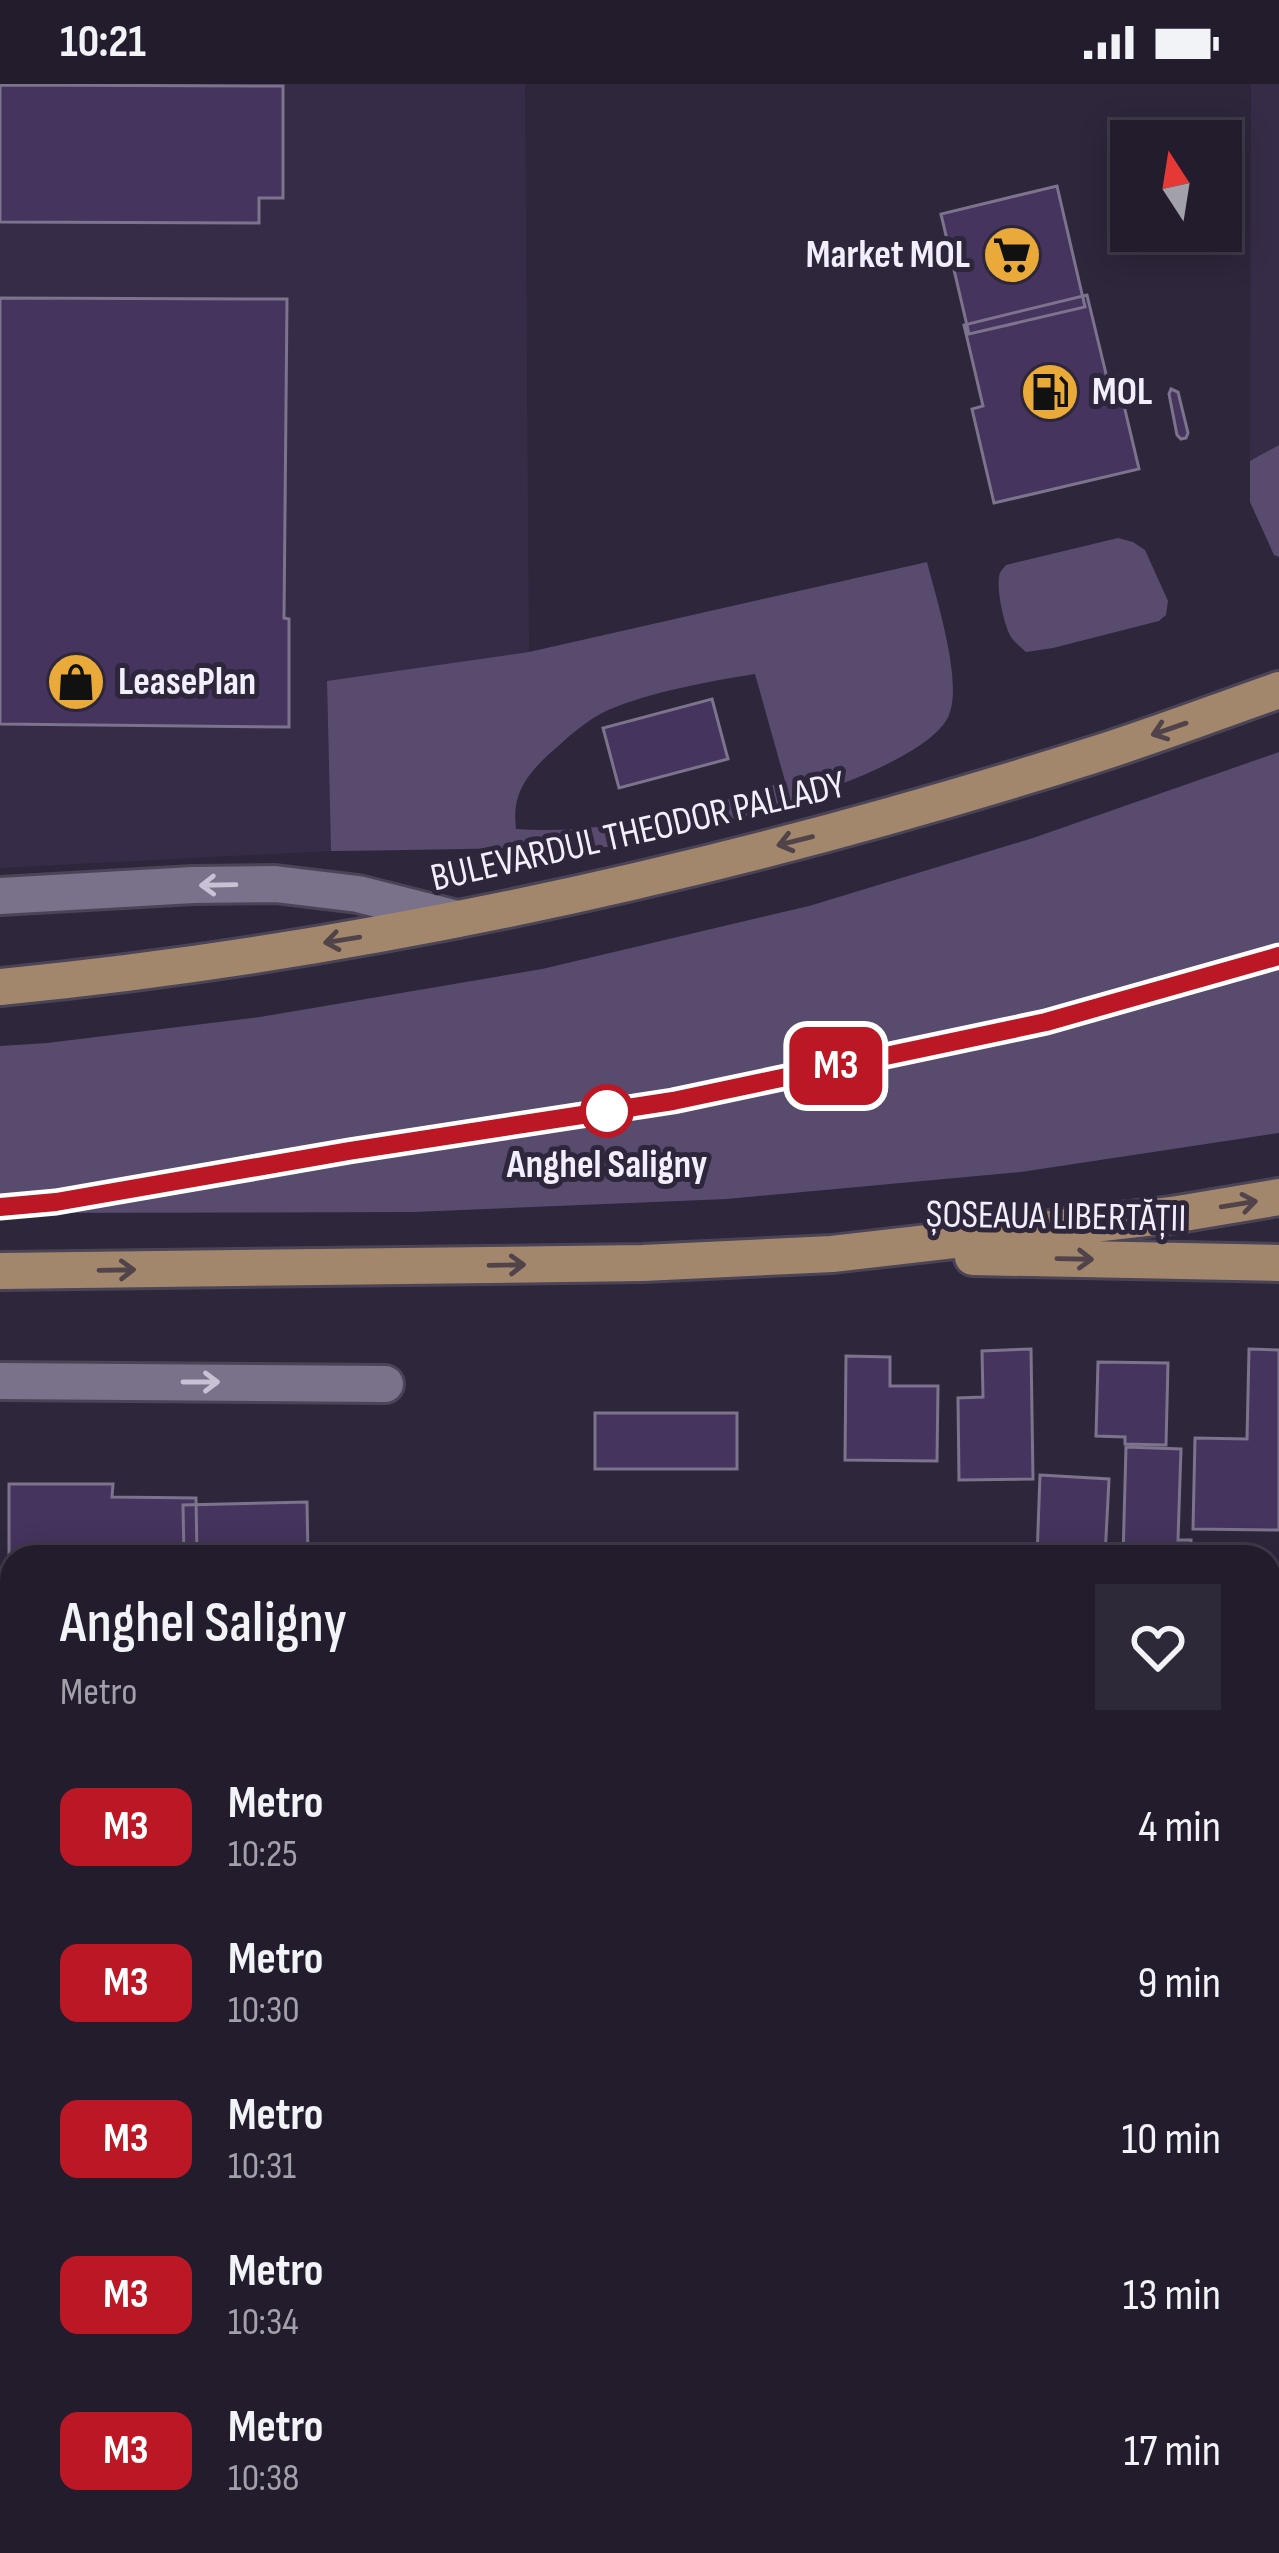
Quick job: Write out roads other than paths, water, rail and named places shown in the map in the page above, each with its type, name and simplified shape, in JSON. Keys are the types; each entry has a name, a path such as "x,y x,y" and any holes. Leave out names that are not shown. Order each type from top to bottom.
{"main road":[{"name":"BULEVARDUL THEODOR PALLADY","path":"0,987 215,960 571,897 849,827 1094,755 1279,690"},
{"path":"0,1271 643,1263 832,1254 1172,1215 1279,1197"},
{"name":"ȘOSEAUA LIBERTĂȚII","path":"832,1254 1279,1263"}],"street":[{"path":"0,896 274,884 358,894 457,919"},
{"path":"0,1381 385,1384"}],"metro line":[{"name":"M3","path":"0,1207 56,1202 673,1101 1046,1022 1279,956"}],"place":[{"name":"Market MOL","path":"1012,255"},
{"name":"MOL","path":"1050,392"},
{"name":"LeasePlan","path":"76,682"},
{"name":"Anghel Saligny","path":"607,1111"}]}
